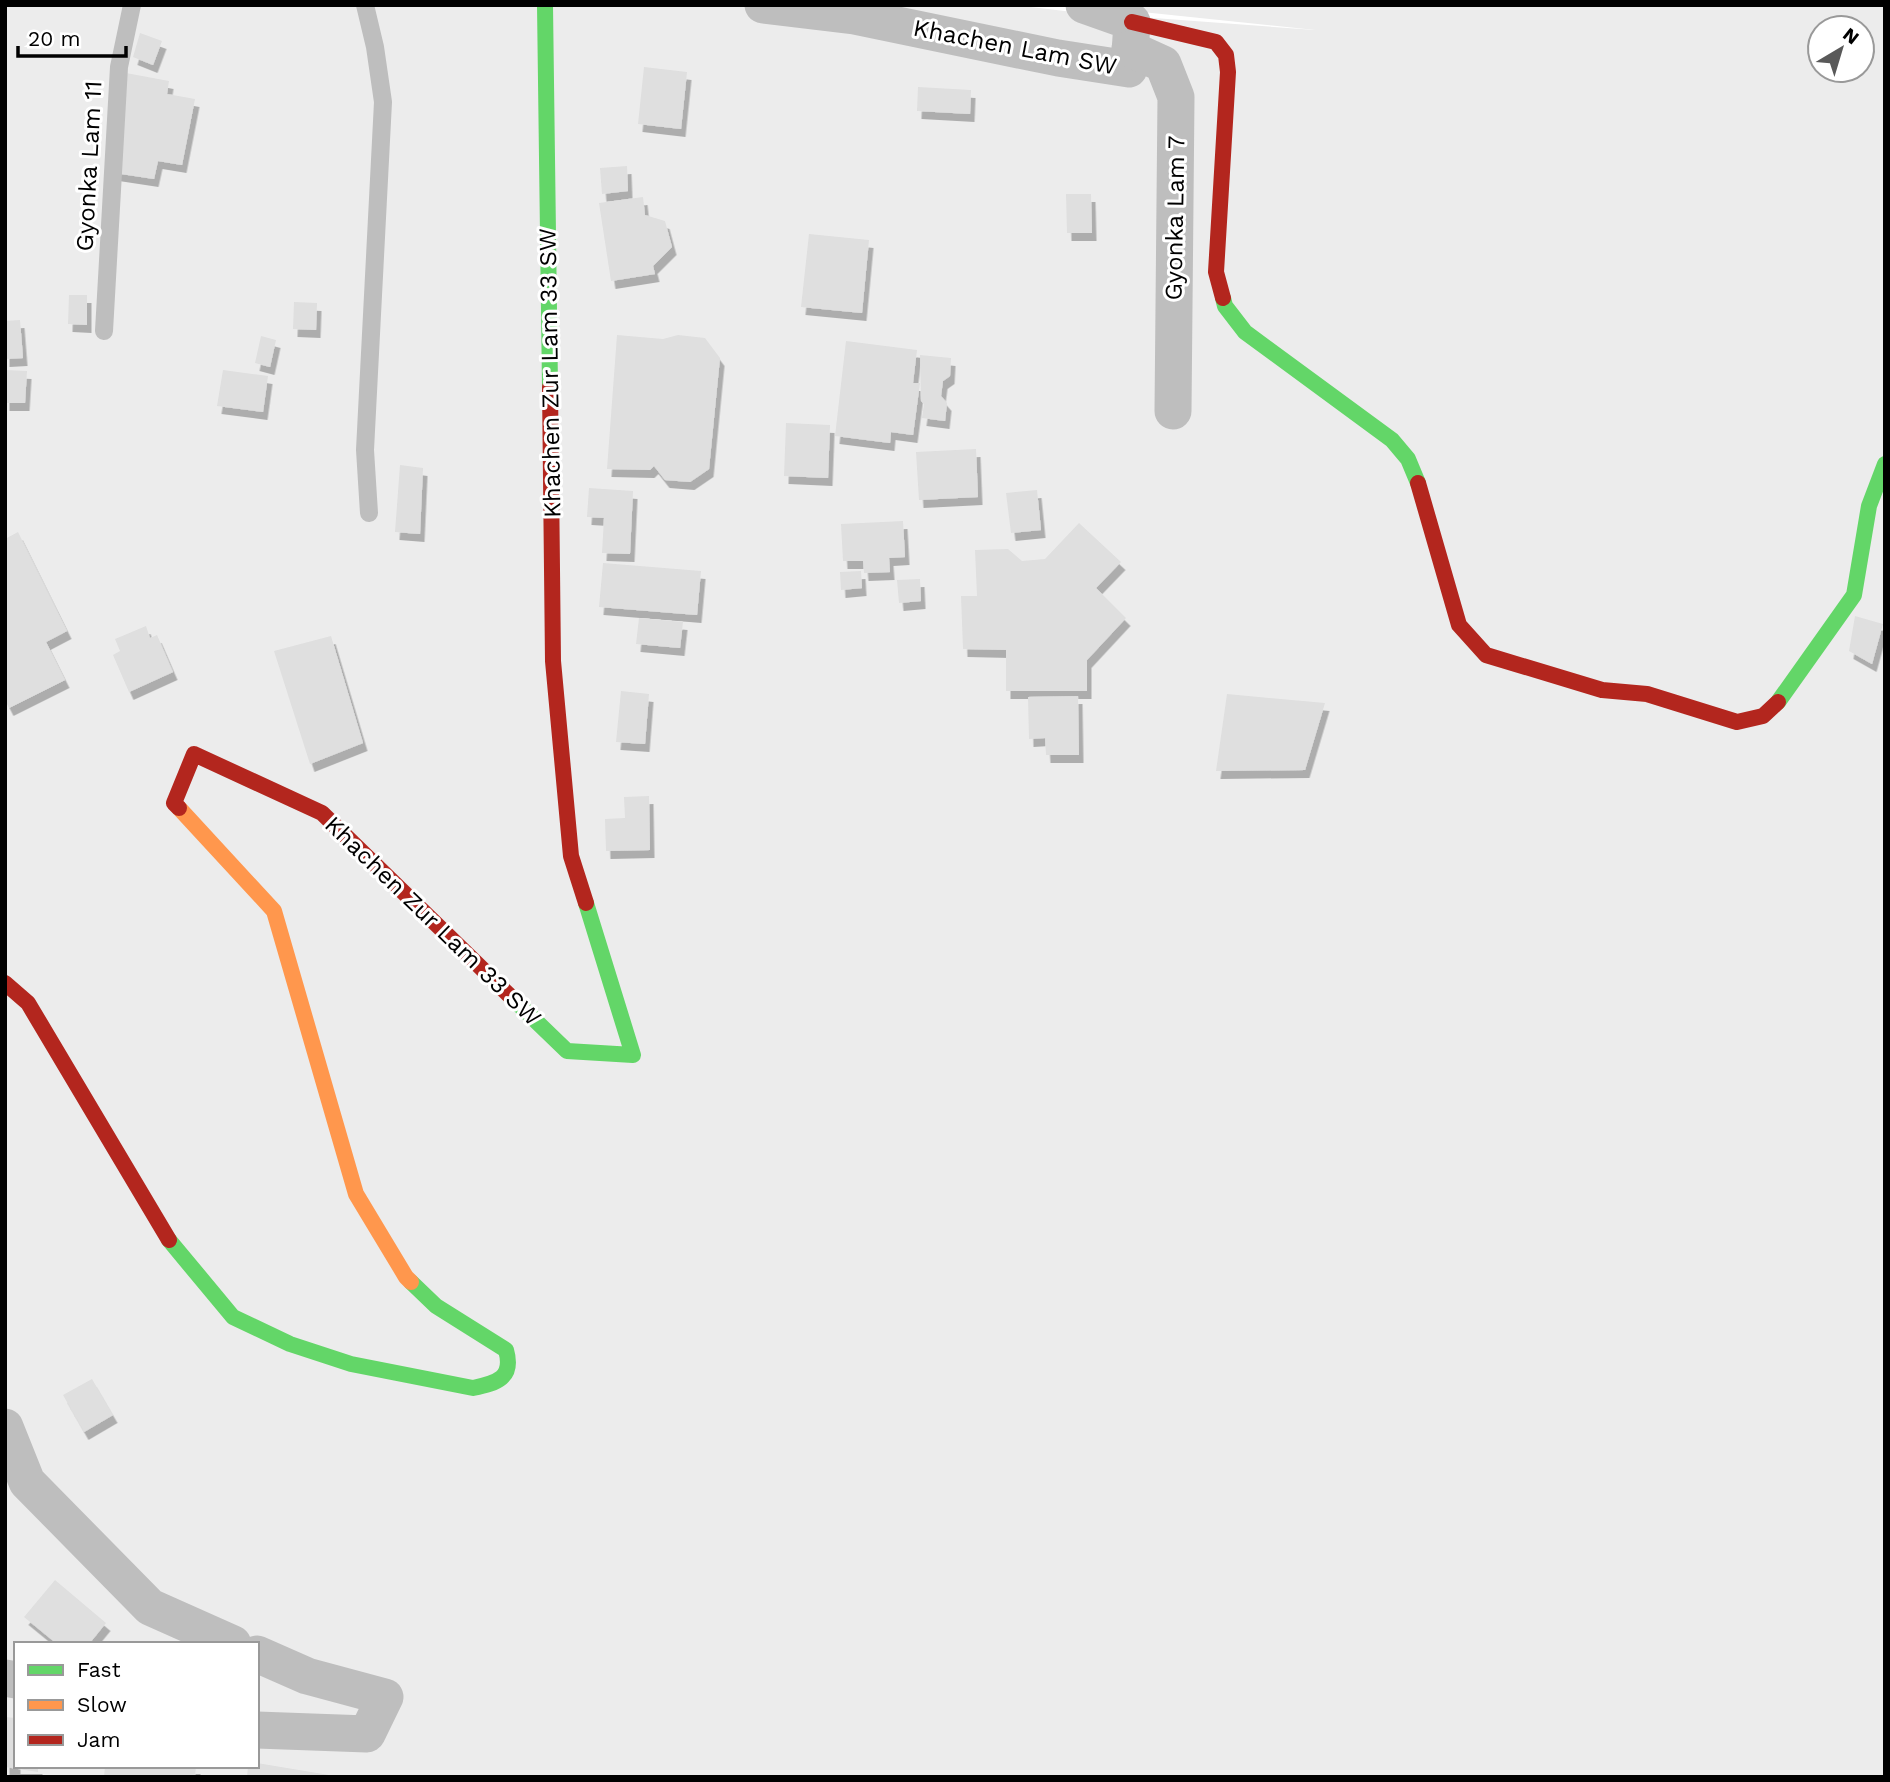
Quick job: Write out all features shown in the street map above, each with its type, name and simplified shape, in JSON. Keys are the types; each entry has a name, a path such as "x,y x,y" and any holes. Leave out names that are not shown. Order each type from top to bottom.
{"street":[{"name":"Khachen Zur Lam 33 SW","path":"5,984 28,1003 167,1238 233,1317 290,1344 364,1367 473,1388 494,1384 507,1373 511,1362 506,1350 436,1306 406,1277 356,1194 274,911 174,803 194,754 322,813 567,1051 633,1055 571,856 553,661 545,5"},
{"name":"Khachen Lam SW","path":"763,5 854,16 1058,58 1129,69 1131,35 1084,5"},
{"name":"Gyonka Lam 7","path":"1131,35 1163,64 1176,97 1173,411"},
{"path":"1131,35 1216,42 1226,55 1228,72 1216,272 1226,306 1245,332 1392,440 1408,459 1418,484 1459,625 1486,655 1602,690 1647,694 1737,722 1763,716 1782,698 1854,595 1869,506 1885,464"},
{"path":"5,1427 27,1482 150,1607 229,1642"},
{"path":"259,1655 307,1676 385,1697 367,1734 259,1730"}],"lane":[{"name":"Gyonka Lam 11","path":"104,331 119,67 132,5"},
{"path":"365,5 376,47 383,102 365,450 369,513"}],"shaded area":[{"path":"5,5 1014,5 1315,30 1075,5 1885,5 1885,1777 5,1777"}],"building":[{"path":"140,33 162,41 153,65 133,57"},
{"path":"644,67 687,72 681,129 638,124"},
{"path":"126,73 169,81 167,94 195,99 182,165 158,161 154,179 108,172"},
{"path":"918,87 971,90 970,114 917,111"},
{"path":"627,166 628,191 602,194 600,168"},
{"path":"1066,194 1091,194 1092,233 1067,233"},
{"path":"643,197 645,215 665,221 672,247 653,266 655,274 611,281 599,203"},
{"path":"809,234 869,240 862,313 801,307"},
{"path":"69,295 87,295 87,325 68,324"},
{"path":"294,302 317,303 316,330 293,329"},
{"path":"20,320 23,358 5,359 5,321"},
{"path":"617,335 663,339 678,335 705,338 720,358 709,469 690,482 665,480 654,466 650,470 607,469"},
{"path":"261,336 276,340 270,367 255,363"},
{"path":"846,341 917,350 913,383 920,383 913,435 891,432 890,443 835,436"},
{"path":"920,355 951,358 950,376 943,381 941,396 947,403 945,421 922,418 924,404 921,401"},
{"path":"5,370 27,371 25,403 5,403"},
{"path":"223,370 268,376 263,412 217,406"},
{"path":"786,423 830,425 828,478 784,476"},
{"path":"976,449 978,497 919,500 916,452"},
{"path":"400,465 423,468 420,534 395,532"},
{"path":"589,488 633,491 630,554 602,553 604,518 587,517"},
{"path":"1037,490 1041,530 1011,533 1006,493"},
{"path":"903,521 905,557 889,558 890,572 864,573 863,561 843,561 841,524"},
{"path":"1079,523 1121,562 1096,588 1126,618 1087,660 1087,691 1006,691 1006,650 963,649 961,596 977,596 975,550 1008,549 1022,561 1045,559"},
{"path":"18,532 67,631 46,642 65,680 9,708 5,700 5,539"},
{"path":"603,563 701,571 697,615 599,607"},
{"path":"861,571 862,588 841,590 840,572"},
{"path":"920,579 921,601 899,603 897,580"},
{"path":"1855,616 1883,624 1872,664 1849,651"},
{"path":"639,618 683,622 680,648 636,644"},
{"path":"146,626 150,638 157,635 173,672 129,692 113,655 120,651 115,639"},
{"path":"331,636 363,743 310,764 274,651"},
{"path":"621,691 649,694 645,744 616,742"},
{"path":"1227,694 1325,703 1305,770 1216,771"},
{"path":"1078,696 1079,755 1046,755 1045,738 1029,739 1028,697"},
{"path":"649,796 650,850 606,851 605,819 625,818 624,797"},
{"path":"92,1379 113,1415 84,1432 63,1395"},
{"path":"55,1580 106,1623 91,1642 55,1642 24,1617"},
{"path":"5,1717 14,1718 14,1768 38,1768 38,1772 5,1767"},
{"path":"259,1763 329,1775 329,1777 247,1777 248,1768 259,1768"},
{"path":"105,1768 196,1768 195,1777 104,1777"}],"traffic: fast":[{"path":"545,5 550,387"},
{"path":"1223,298 1225,306 1245,332 1392,440 1408,459 1418,483"},
{"path":"1778,702 1854,595 1869,506 1885,464"},
{"path":"510,996 567,1051 633,1055 586,903"},
{"path":"169,1240 233,1317 290,1344 351,1364 473,1388 502,1378 508,1367 506,1350 436,1306 411,1282"}],"traffic: slow":[{"path":"179,808 274,911 356,1194 411,1282"}],"traffic: jam":[{"path":"1132,22 1216,42 1226,55 1228,72 1216,272 1223,298"},
{"path":"550,387 553,661 571,856 586,903"},
{"path":"1418,483 1459,625 1486,655 1602,690 1647,694 1737,722 1763,716 1778,702"},
{"path":"179,808 174,803 194,754 322,813 510,996"},
{"path":"5,983 28,1003 169,1240"}]}
